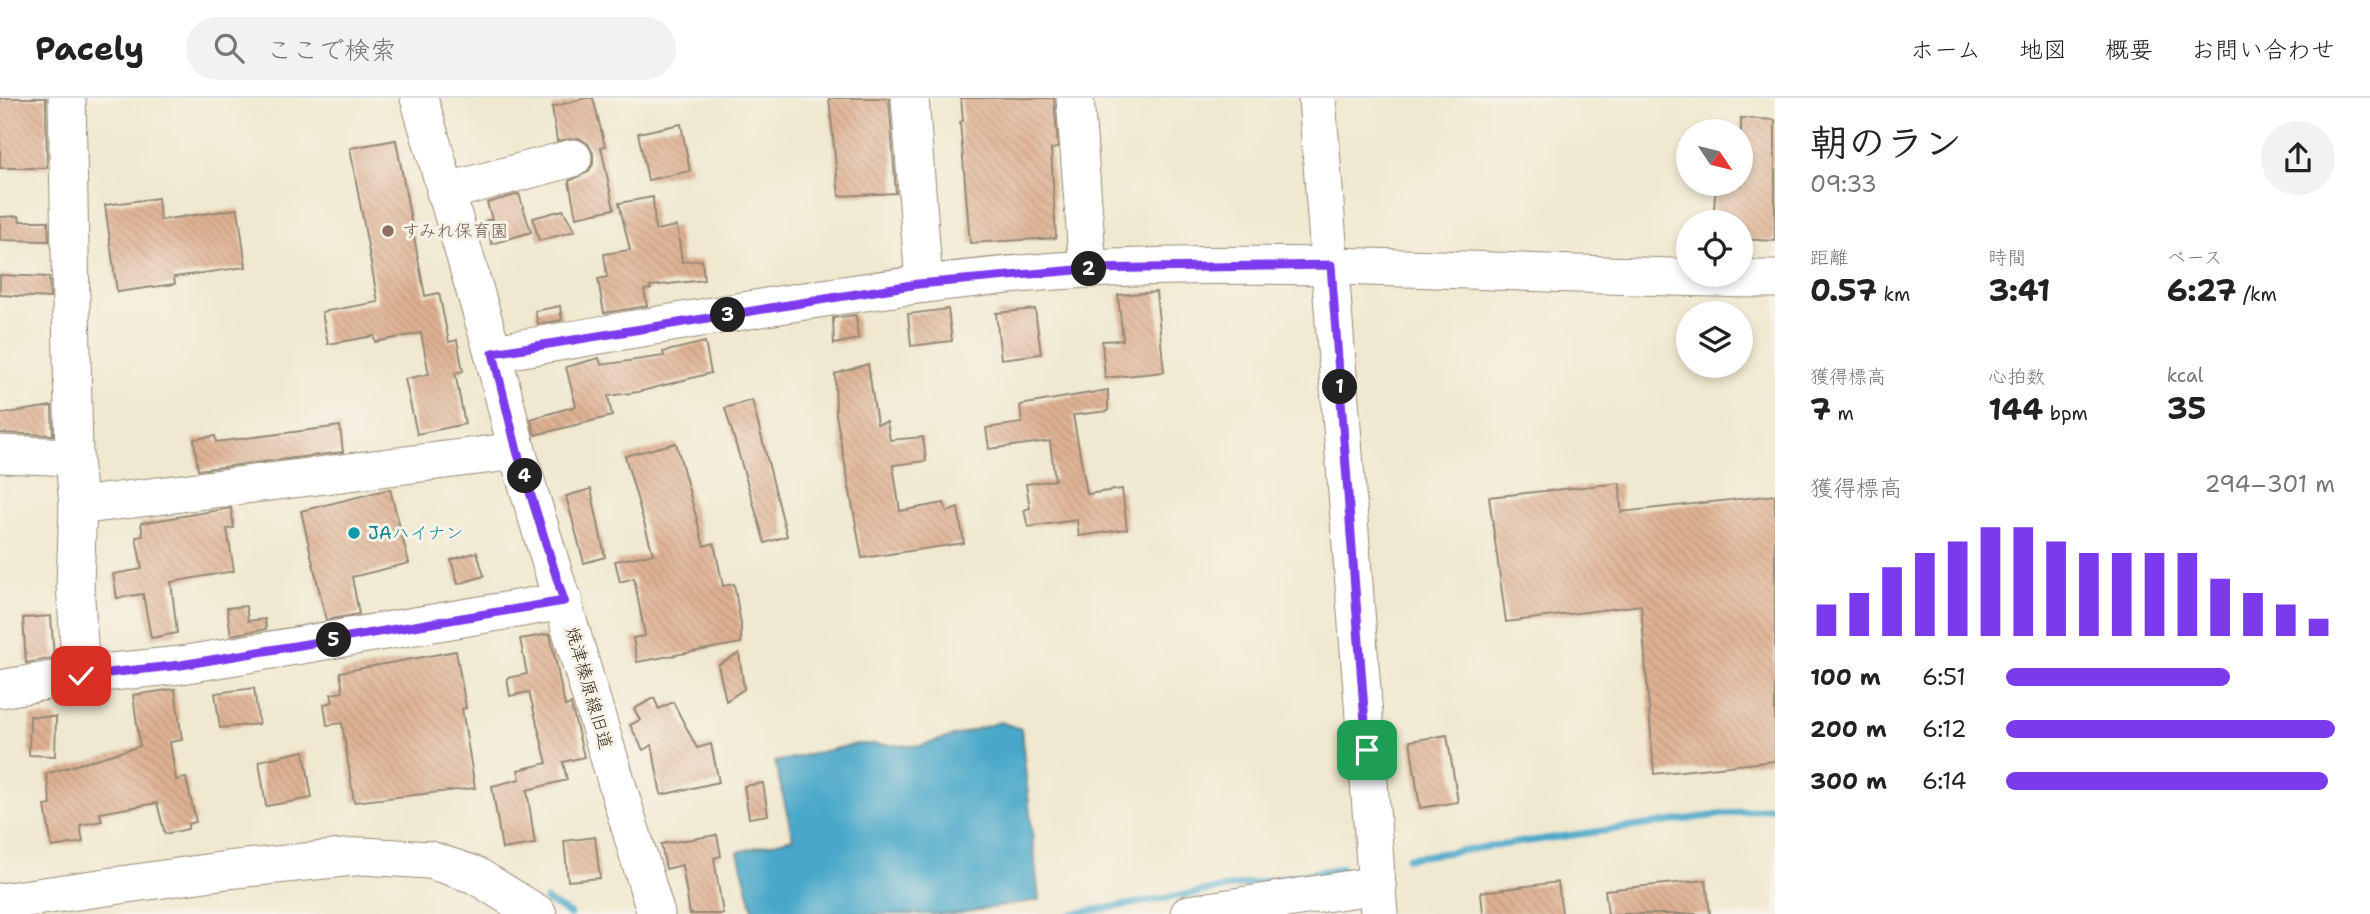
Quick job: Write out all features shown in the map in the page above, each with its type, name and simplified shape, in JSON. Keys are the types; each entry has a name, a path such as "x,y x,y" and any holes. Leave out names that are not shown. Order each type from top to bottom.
{"street":[{"path":"67,98 74,457 78,506 75,584 81,676"},
{"name":"焼津榛原線旧道","path":"419,98 493,353 517,451 656,914"},
{"path":"911,98 924,284"},
{"path":"1075,98 1088,269"},
{"path":"1189,914 1378,899 1317,98"},
{"path":"445,192 573,158"},
{"path":"493,353 924,284 1088,269 1331,265 1775,279"},
{"path":"78,506 517,451"},
{"path":"0,454 74,457"},
{"path":"0,689 81,676 181,665 564,601"},
{"path":"0,902 227,870 363,856 430,860 475,875 538,914"}],"water":[{"path":"1000,722 1021,729 1039,900 954,914 754,914 738,852 793,838 775,762 857,744 920,746"}],"building":[{"path":"0,98 46,98 47,168 0,168"},
{"path":"593,98 605,146 601,147 614,209 576,217 569,181 588,172 593,164 593,153 588,144 579,138 557,141 552,107"},
{"path":"829,98 889,98 896,193 839,196"},
{"path":"961,98 1054,98 1058,148 1051,149 1056,238 970,243 960,122 963,121"},
{"path":"1741,118 1775,120 1775,241 1753,240 1753,210 1714,210 1715,196 1754,196 1754,119"},
{"path":"681,124 690,171 648,180 638,133"},
{"path":"396,140 425,296 439,293 449,342 457,340 463,371 455,373 465,424 417,434 405,379 429,374 421,333 375,342 374,336 328,344 322,312 378,302 350,148"},
{"path":"519,194 531,232 492,244 485,221 492,219 487,203"},
{"path":"653,197 655,230 677,226 682,262 702,260 704,280 650,286 651,289 644,290 647,306 604,313 598,279 607,277 604,254 630,250 619,203"},
{"path":"158,198 160,220 238,209 246,267 174,277 175,284 117,292 105,205"},
{"path":"563,210 575,231 539,241 533,218"},
{"path":"19,216 20,221 48,221 49,241 0,240 0,217"},
{"path":"0,275 49,277 50,298 0,295"},
{"path":"1156,292 1164,372 1105,378 1102,341 1123,340 1118,295"},
{"path":"560,306 562,320 538,324 535,311"},
{"path":"948,309 952,341 911,346 908,314"},
{"path":"1035,309 1041,354 1001,359 996,313"},
{"path":"856,315 858,339 834,344 833,318"},
{"path":"705,342 711,373 638,392 608,396 612,416 535,435 531,419 576,406 566,367 599,358 601,365 664,356 663,352"},
{"path":"868,364 877,424 887,422 890,440 923,437 926,461 893,465 900,511 944,503 947,512 958,508 964,543 862,558 836,415 835,374"},
{"path":"1108,390 1108,411 1073,415 1087,494 1122,489 1127,529 1079,536 1077,520 1028,527 1024,510 1030,508 1026,484 1055,480 1050,441 989,449 986,428 1022,423 1020,405"},
{"path":"752,400 787,536 765,543 725,408"},
{"path":"52,406 53,435 0,433 0,414"},
{"path":"340,426 343,452 198,470 194,439 215,436 216,442"},
{"path":"676,443 704,546 714,543 723,586 734,584 741,624 741,643 637,662 633,638 645,636 634,578 620,582 615,561 653,554 625,456"},
{"path":"1620,483 1621,512 1775,495 1775,761 1654,774 1641,605 1506,622 1489,497"},
{"name":"JAハイナン","path":"390,489 409,563 352,577 359,614 326,620 301,511"},
{"path":"591,489 605,557 584,563 566,496"},
{"path":"231,508 234,528 227,529 234,571 171,582 177,633 151,638 143,594 117,598 113,574 142,569 136,537 143,536 141,523"},
{"path":"477,552 484,576 458,584 451,560"},
{"path":"246,606 248,621 265,619 266,629 231,635 227,608"},
{"path":"51,616 54,658 26,663 23,618"},
{"path":"550,634 565,706 571,704 584,757 563,762 567,780 527,790 535,844 502,849 492,786 520,779 518,770 547,763 529,692 510,696 507,678 527,674 520,639"},
{"path":"456,651 475,788 354,802 342,723 327,725 324,704 333,702 331,694 343,692 340,672"},
{"path":"739,653 744,689 726,701 718,665"},
{"path":"254,688 259,724 220,728 215,693"},
{"path":"175,689 182,740 170,742 176,780 186,778 196,822 188,824 188,829 165,834 157,803 100,813 102,821 80,825 83,842 52,847 45,806 51,805 46,774 140,746 133,695"},
{"path":"654,698 659,709 673,702 697,748 711,744 719,782 661,795 652,745 643,750 630,725 640,720 634,709"},
{"path":"30,716 56,717 55,756 29,755"},
{"path":"1447,735 1458,802 1420,808 1410,741"},
{"path":"304,751 312,798 266,806 259,761"},
{"path":"763,783 768,815 749,818 744,786"},
{"path":"717,835 721,856 714,858 723,914 690,914 682,865 666,869 661,844"},
{"path":"595,837 600,878 568,881 564,841"},
{"path":"1706,880 1710,914 1608,914 1605,890"},
{"path":"1558,882 1562,914 1483,914 1481,892"}],"waterway":[{"path":"1408,858 1775,807"},
{"path":"1072,914 1342,868"},
{"path":"546,900 570,914"}],"place":[{"name":"すみれ保育園","path":"388,231"},
{"name":"JAハイナン","path":"354,533"}],"route":[{"path":"81,676 181,665 564,601 517,451 493,353 918,284 1088,269 1331,265 1367,750"}]}
